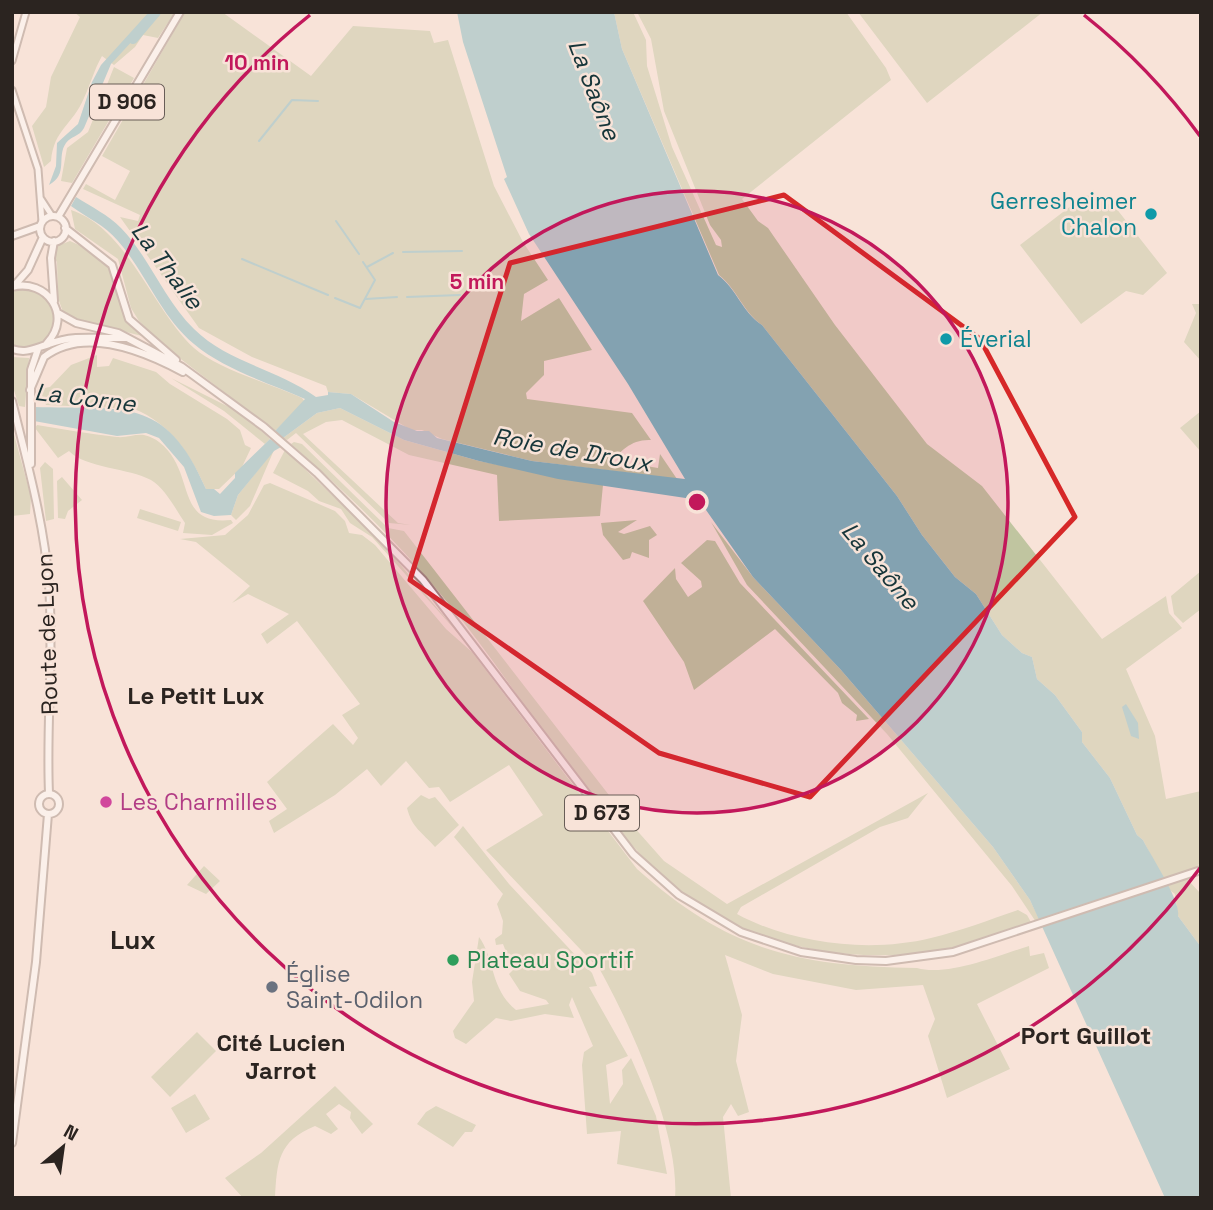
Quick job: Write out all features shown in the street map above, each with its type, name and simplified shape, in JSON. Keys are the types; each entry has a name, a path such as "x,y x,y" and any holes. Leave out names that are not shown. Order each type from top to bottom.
{"main road":[{"path":"12,61 26,12"},
{"name":"D 906","path":"57,218 180,12"},
{"path":"12,90 37,163 43,237 28,270 13,287"},
{"path":"41,199 65,228 112,265 129,319 182,367"},
{"path":"12,236 57,218"},
{"path":"54,242 62,237 65,228"},
{"path":"43,237 54,242"},
{"path":"12,349 25,352 38,349 46,345 57,327 58,313 54,303 51,267 54,242"},
{"path":"13,287 27,285 40,289 54,303"},
{"name":"D 673","path":"58,313 76,323 127,338 182,367 292,449 364,517 423,580 633,854 679,895 741,932 777,946 856,960 886,961 953,952 1027,930 1200,871"},
{"name":"D 673","path":"46,345 86,336 127,338"},
{"path":"30,390 39,363 50,352 71,346 97,344 142,352 209,386"},
{"name":"Route de Lyon","path":"38,349 32,359 29,426 32,477 49,585 49,793"},
{"name":"Route de Lyon","path":"12,401 32,477"},
{"path":"12,412 24,450"},
{"path":"49,793 58,799 59,806 56,811 48,814 40,808 39,802 42,796 49,793"},
{"path":"12,1143 36,962 48,814"}],"highlighted area":[{"path":"784,195 980,339 1075,517 810,797 659,753 410,580 510,263"}],"green space":[{"path":"74,12 175,12 158,38 143,35 135,47 114,65 102,56 79,107 56,142 51,161 44,167 32,126 46,107 51,77 80,17"},
{"path":"185,12 222,12 311,76 353,26 430,31 434,43 448,40 494,186 523,242 548,280 524,294 521,321 559,298 592,350 544,361 544,375 526,393 527,399 632,413 651,440 632,444 608,465 641,471 646,466 658,468 660,454 677,479 532,461 442,439 422,430 411,430 351,394 328,392 326,386 252,357 199,328 120,217 138,221 140,215 83,189 86,184 115,200 130,171 102,156"},
{"path":"614,12 633,12 646,40 647,66 672,147 716,245 722,247 721,240 710,225 664,111 651,39 637,12 846,12 886,68 891,80 742,199 758,221 768,228 835,325 927,444 982,486 1102,639 1166,596 1169,613 1182,628 1126,669 1155,736 1166,799 1201,791 1201,861 1188,880 1201,894 1201,947 1178,916 1175,894 1167,888 1143,840 1137,835 1110,778 1082,742 1082,732 1055,695 1037,679 1032,657 1022,653 1002,635 976,594 955,577 922,535 897,496 762,325 719,275 622,49"},
{"path":"858,12 1043,12 927,103"},
{"path":"114,67 134,78 72,183 61,181 67,148 88,132"},
{"path":"1080,195 1092,196 1096,200 1102,196 1109,205 1112,203 1167,273 1143,295 1126,291 1081,324 1020,245 1080,199"},
{"path":"71,210 91,219 108,234 138,271 179,332 194,348 216,363 302,398 305,402 275,431 169,350 139,321 131,308 118,259 75,229"},
{"path":"70,241 95,253 107,264 117,281 128,318 142,336 82,321 63,312 58,298 57,262 54,257 57,246"},
{"path":"24,289 39,293 49,301 55,322 51,333 43,342 30,347 12,347 12,292"},
{"path":"1192,304 1201,304 1201,361 1184,342 1196,313"},
{"path":"97,355 97,367 109,366 113,358 156,372 170,384 227,419 240,430 245,445 251,448 242,467 219,489 206,489 186,452 169,432 147,415 134,409 46,405 41,393 44,388 50,387 71,365"},
{"path":"12,357 29,358 25,407 19,406 12,384"},
{"path":"171,378 243,414 270,439 265,444 224,411"},
{"path":"340,408 404,440 479,461 603,485 600,516 499,521 497,475 409,455 342,420 326,422 303,434 398,523 411,525 389,523 296,433 287,440 283,438 317,413"},
{"path":"1201,411 1201,452 1180,428"},
{"path":"37,425 117,437 146,435 154,439 171,454 193,506 213,520 231,520 233,523 212,535 183,533 185,523 166,494 151,480 85,461 69,451 58,458 35,428"},
{"path":"12,427 31,497 30,514 12,516"},
{"path":"291,444 302,444 388,528 404,531 633,826 664,861 727,904 928,793 908,818 880,827 741,907 737,914 782,933 806,939 857,945 907,943 931,938 1018,910 1027,915 1032,924 952,948 869,955 798,946 763,936 699,905 639,853 609,820 475,637 429,581 372,520"},
{"path":"274,450 250,506 236,520 231,515 238,495"},
{"path":"285,450 383,544 465,641 372,537 350,523 341,509 319,501 308,491 273,473"},
{"path":"45,462 53,469 54,519 46,521 40,468"},
{"path":"62,477 82,500 68,511 65,519 58,518 57,481"},
{"path":"270,483 335,511 345,521 349,533 362,535 375,545 446,629 472,652 637,869 703,919 734,936 766,948 800,957 874,967 943,970 973,964 1029,946 1030,956 1044,953 1049,968 977,1004 1010,1069 947,1098 928,1036 935,1019 923,985 856,990 773,974 725,955 742,1015 736,1061 749,1112 738,1116 731,1104 723,1117 731,1198 675,1198 670,1144 662,1113 626,1020 600,970 486,850 543,815 509,765 450,802 439,787 429,788 406,761 381,786 367,769 335,795 274,833 269,821 287,809 267,782 333,724 353,745 358,738 342,715 360,704 297,621 267,644 261,634 289,614 248,594 232,603 250,586 196,542 180,539 225,535 248,515 264,485"},
{"path":"140,509 181,522 178,531 137,518"},
{"path":"637,520 618,532 624,534 650,526 657,535 649,540 649,558 632,552 630,558 623,560 603,535 601,523"},
{"path":"711,522 753,577 841,670 993,847 1030,900 1040,921 1036,922 1012,886 887,734 747,585"},
{"path":"707,540 715,541 740,583 869,719 856,721 857,715 842,703 838,693 775,629 694,690 684,662 643,601 675,568 676,579 688,597 702,587 701,581 681,563"},
{"path":"1201,571 1201,609 1183,623 1174,614 1171,596"},
{"path":"421,795 429,799 435,797 459,825 435,847 415,825 407,808"},
{"path":"463,826 509,884 592,973 597,986 589,987 628,1056 606,1065 610,1104 623,1084 622,1070 631,1058 656,1116 667,1174 617,1164 621,1131 587,1134 582,1065 584,1052 593,1046 572,997 569,1005 574,1018 545,1014 511,1021 496,1018 466,1044 455,1038 453,1031 474,1001 472,982 479,937 502,993 516,1010 549,1004 546,1000 520,991 509,974 513,970 503,944 496,945 495,939 502,934 503,921 497,904 503,894 454,837"},
{"path":"204,866 220,881 206,894 187,885"},
{"path":"197,1032 216,1051 170,1097 151,1077"},
{"path":"335,1086 373,1124 362,1134 350,1118 351,1112 339,1104 326,1114 338,1129 331,1134 315,1126 293,1139 287,1146 279,1163 275,1198 243,1198 225,1178 261,1153"},
{"path":"195,1094 210,1119 186,1133 171,1108"},
{"path":"436,1106 476,1125 472,1132 465,1132 453,1147 417,1124 426,1112"}],"water":[{"path":"149,12 159,12 111,64 84,128 66,143 59,176 49,185 56,166 57,143 78,124 92,82 101,65"},
{"name":"La Saône","path":"457,12 614,12 622,49 718,275 749,314 762,325 897,496 922,535 955,577 976,594 1002,635 1022,653 1032,657 1037,679 1055,695 1082,732 1082,742 1110,778 1137,835 1143,840 1165,879 1175,900 1178,916 1201,947 1201,1198 1165,1198 1030,900 993,847 841,670 753,577 699,500 558,479 479,461 404,440 340,408 317,413 283,438 275,431 305,399 233,369 194,344 172,321 113,235 71,206 76,197 121,228 183,318 207,340 316,397 328,395 328,392 351,394 394,422 417,431 429,431 437,438 532,461 685,479 628,384 529,234 504,179 507,177 463,42"},
{"path":"34,407 116,409 157,422 174,437 190,458 206,489 214,489 220,494 235,478 235,473 270,439 281,447 274,451 238,495 231,515 214,516 201,512 184,467 159,438 146,433 117,436 34,421"},
{"path":"1126,704 1138,723 1139,739 1131,736 1122,707"}],"waterway":[{"name":"La Thalie","path":"133,39 156,12"},
{"path":"259,141 292,100 318,101"},
{"path":"336,221 359,254"},
{"path":"403,252 462,251"},
{"path":"367,267 393,253"},
{"path":"242,259 328,295"},
{"path":"335,298 360,308 375,280 363,262"},
{"path":"407,297 460,295"},
{"path":"366,299 397,297"}],"place":[{"name":"Gerresheimer Chalon","path":"1151,214"},
{"name":"Éverial","path":"946,339"},
{"name":"Les Charmilles","path":"106,802"},
{"name":"Plateau Sportif","path":"453,960"},
{"name":"Église Saint-Odilon","path":"272,987"}],"district":[{"name":"Le Petit Lux","path":"196,696"},
{"name":"Lux","path":"133,940"},
{"name":"Port Guillot","path":"1086,1036"},
{"name":"Cité Lucien Jarrot","path":"281,1057"}],"water label":[{"name":"La Corne","path":"85,398"},
{"name":"Roie de Droux","path":"572,450"}]}
